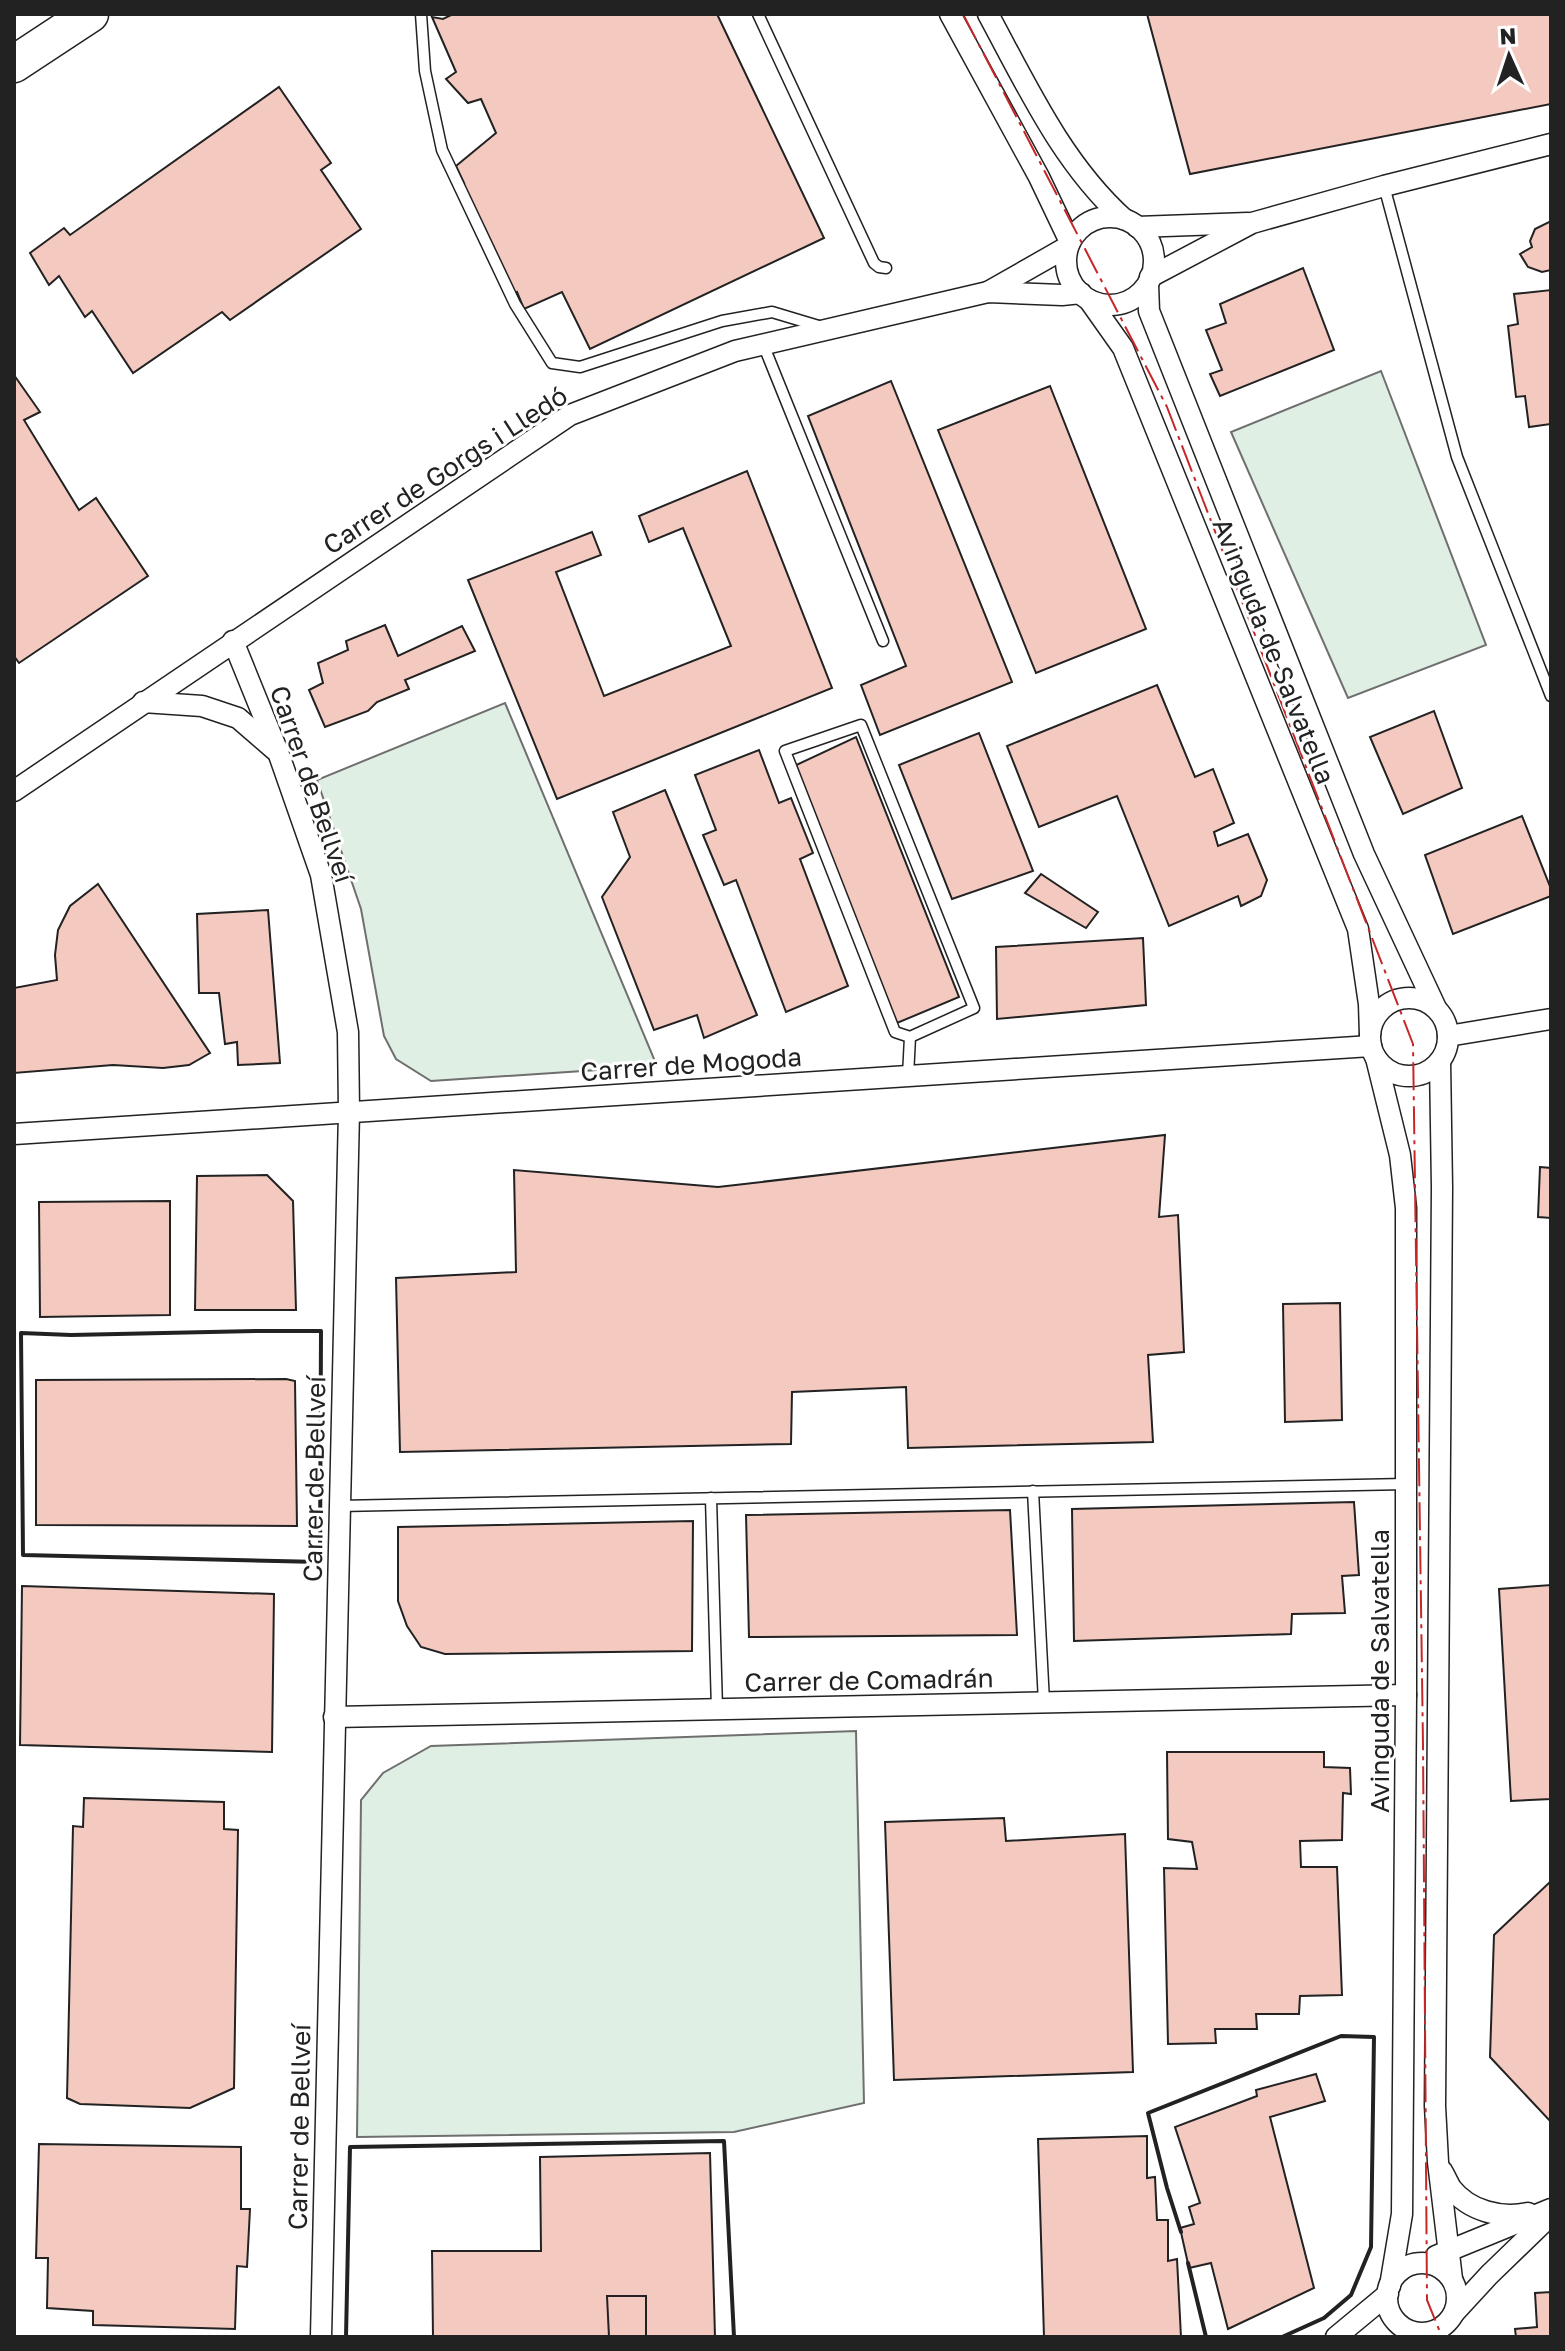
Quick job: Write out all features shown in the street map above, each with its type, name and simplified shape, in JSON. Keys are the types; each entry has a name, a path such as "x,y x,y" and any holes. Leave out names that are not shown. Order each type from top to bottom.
{"highway":[{"path":"14,64 90,14"}],"street":[{"path":"950,14 1039,177 1069,245"},
{"path":"988,14 1049,126 1080,174 1130,223 1145,235 1152,250 1153,269 1136,297 1123,303 1103,305 1085,297 1074,288 1065,262 1069,245 1077,231 1089,222 1108,217 1130,223 1252,223"},
{"path":"1149,280 1252,223 1551,144"},
{"name":"Carrer de Gorgs i Lledó","path":"988,292 1069,245"},
{"name":"Avinguda de Salvatella","path":"1149,280 1149,311 1364,854 1436,1008"},
{"name":"Carrer de Gorgs i Lledó","path":"14,791 570,415 735,351 988,292 1085,297"},
{"name":"Avinguda de Salvatella","path":"1085,297 1123,348 1358,929 1373,1047 1400,1155 1406,1208 1406,1695 1402,2214 1389,2297 1396,2337"},
{"name":"Carrer de Bellveí","path":"233,641 278,752 321,875 348,1032 349,1112 321,2337"},
{"path":"143,702 202,706 238,718 278,752"},
{"path":"1409,998 1436,1008 1444,1019 1448,1036 1447,1049 1440,1061 1426,1072 1413,1076 1400,1075 1387,1069 1373,1047 1373,1022 1381,1011 1396,1001 1409,998"},
{"path":"1448,1036 1551,1019"},
{"name":"Carrer de Mogoda","path":"14,1134 1373,1047"},
{"path":"1440,1061 1442,1188 1435,2014 1438,2162 1457,2302 1452,2323"},
{"name":"Carrer de Comadrán","path":"334,1717 1406,1695"},
{"path":"1438,2162 1451,2188 1467,2202 1486,2211 1506,2215 1551,2208"},
{"path":"1336,2337 1389,2297 1400,2272 1551,2208"},
{"path":"1389,2297 1401,2326 1422,2335 1452,2323 1489,2275 1551,2215"},
{"path":"1417,2264 1436,2267 1452,2279"}],"lane":[{"path":"421,14 425,71 442,150 515,304 552,363 580,367 722,321 772,312 828,329"},
{"path":"758,14 874,263 886,268"},
{"path":"1384,186 1457,457 1551,696"},
{"path":"763,344 883,641"},
{"path":"861,725 974,1008 910,1037 895,1032 785,751 861,725"},
{"path":"908,1076 910,1037"},
{"path":"339,1506 1406,1484"},
{"path":"1033,1491 1044,1702"},
{"path":"711,1498 717,1709"}],"green space":[{"path":"1381,371 1486,645 1348,698 1231,432"},
{"path":"505,703 657,1066 431,1081 396,1059 384,1036 361,909 317,780"},
{"path":"856,1731 864,2103 734,2132 357,2137 361,1800 383,1773 431,1746"}],"building":[{"path":"453,14 717,14 824,238 590,349 562,292 524,309 517,292 512,295 460,184 464,183 456,166 496,133 481,99 468,103 446,79 456,72 432,17 443,19"},
{"path":"1147,14 1551,14 1551,104 1190,174"},
{"path":"279,87 331,163 321,170 361,229 230,320 222,312 133,373 92,311 85,317 59,276 49,285 30,253 64,228 70,235"},
{"path":"1551,221 1551,270 1542,272 1528,267 1520,254 1532,247 1530,241 1535,229"},
{"path":"1303,268 1334,350 1220,396 1210,374 1222,370 1206,330 1226,323 1220,304"},
{"path":"1551,290 1551,424 1529,427 1525,396 1516,397 1508,326 1518,324 1514,294"},
{"path":"14,375 40,412 24,420 79,510 96,498 148,576 19,663 14,656"},
{"path":"891,381 1012,682 880,735 861,685 906,666 808,416"},
{"path":"1050,386 1146,629 1036,673 938,430"},
{"path":"747,471 832,688 557,799 468,580 592,532 601,555 556,572 604,696 731,646 683,528 649,542 639,516"},
{"path":"385,625 398,656 462,626 475,651 405,680 409,689 377,702 368,711 325,727 309,690 323,683 318,663 348,650 346,641"},
{"path":"1157,685 1195,777 1213,769 1234,823 1214,832 1218,846 1248,834 1267,880 1261,896 1241,906 1238,896 1169,926 1117,796 1039,827 1007,746"},
{"path":"1434,711 1462,788 1403,814 1370,737"},
{"path":"979,733 1033,871 952,899 899,765"},
{"path":"856,737 959,997 897,1023 792,767"},
{"path":"759,750 779,803 791,798 813,853 800,859 848,986 786,1012 736,880 724,885 703,835 716,830 695,775"},
{"path":"665,790 757,1015 704,1038 697,1015 654,1030 602,897 630,857 613,812"},
{"path":"1522,816 1551,896 1453,934 1425,855"},
{"path":"1041,874 1098,912 1086,928 1025,893"},
{"path":"98,884 210,1053 189,1065 163,1068 113,1065 14,1073 14,988 57,980 55,955 58,930 70,906"},
{"path":"268,910 280,1063 238,1065 237,1042 225,1044 219,993 199,993 197,914"},
{"path":"1143,938 1146,1005 997,1019 996,947"},
{"path":"1165,1135 1159,1217 1178,1215 1184,1352 1148,1355 1153,1442 908,1448 906,1387 792,1392 791,1444 400,1452 396,1278 516,1272 514,1170 718,1187"},
{"path":"1540,1167 1551,1168 1551,1218 1538,1217"},
{"path":"267,1175 293,1201 296,1310 195,1310 197,1176"},
{"path":"170,1201 170,1315 40,1317 39,1202"},
{"path":"1340,1303 1342,1420 1285,1422 1283,1304"},
{"path":"36,1380 295,1381 297,1526 36,1525"},
{"path":"1354,1502 1359,1575 1342,1576 1345,1613 1292,1614 1291,1634 1074,1641 1072,1509"},
{"path":"1010,1510 1017,1635 749,1637 746,1515"},
{"path":"693,1521 692,1651 445,1654 421,1647 407,1626 398,1601 398,1527"},
{"path":"1551,1585 1551,1799 1511,1801 1499,1589"},
{"path":"22,1586 274,1594 272,1752 20,1745"},
{"path":"1167,1752 1324,1752 1324,1767 1350,1768 1351,1794 1343,1793 1342,1840 1300,1841 1301,1867 1337,1867 1342,1995 1300,1996 1299,2014 1256,2014 1257,2029 1215,2029 1216,2043 1168,2044 1164,1868 1197,1869 1192,1842 1168,1839"},
{"path":"84,1798 224,1802 224,1829 238,1830 234,2088 190,2108 80,2104 67,2098 73,1826 83,1827"},
{"path":"1004,1818 1006,1841 1125,1834 1133,2072 894,2080 885,1822"},
{"path":"1551,1881 1551,2122 1490,2057 1494,1935"},
{"path":"1316,2074 1325,2101 1270,2117 1314,2288 1228,2329 1211,2263 1189,2268 1180,2228 1194,2224 1189,2207 1200,2203 1175,2127 1257,2096 1256,2090"},
{"path":"1147,2136 1147,2178 1155,2177 1157,2220 1168,2220 1168,2261 1177,2259 1181,2337 1044,2337 1038,2139"},
{"path":"39,2144 241,2147 241,2209 250,2209 247,2267 237,2266 235,2329 93,2325 93,2311 47,2308 48,2258 36,2258"},
{"path":"710,2153 715,2337 433,2337 432,2251 541,2251 540,2157"},
{"path":"1551,2292 1551,2337 1516,2337 1515,2329 1537,2327 1535,2293"},
{"path":"607,2296 646,2296 646,2337 609,2337"}],"wall":[{"path":"257,1331 321,1331 320,1562 23,1555 21,1333 71,1335 257,1331"},
{"path":"1181,2232 1148,2113 1341,2036 1374,2037 1371,2247 1351,2295 1324,2318 1282,2337"},
{"path":"346,2337 350,2147 724,2141 734,2337"},
{"path":"1188,2263 1206,2337"}],"power":[{"path":"963,14 1167,407 1413,1044 1427,2300 1442,2337"}]}
